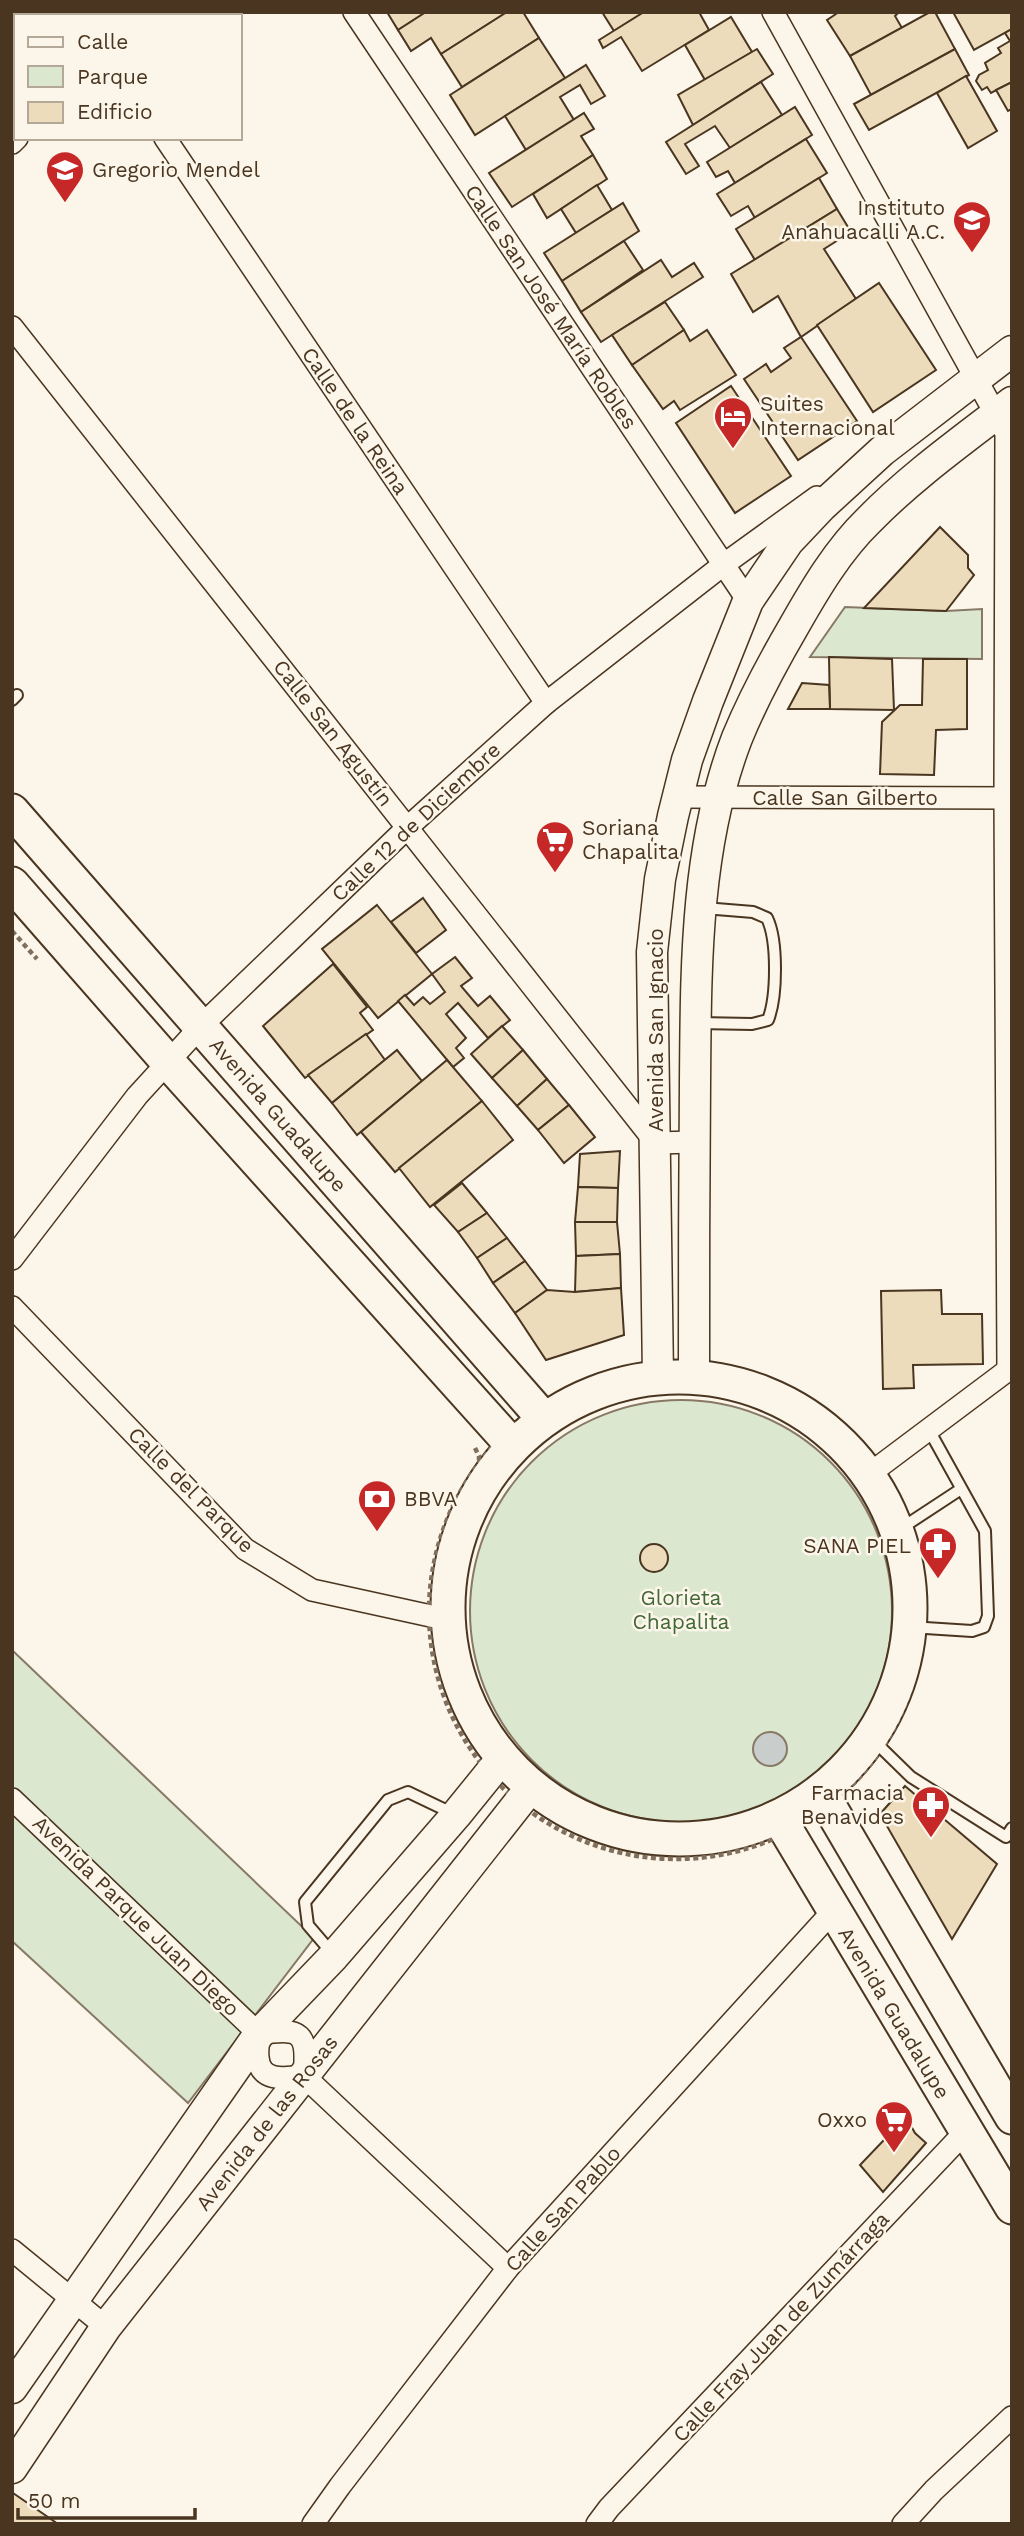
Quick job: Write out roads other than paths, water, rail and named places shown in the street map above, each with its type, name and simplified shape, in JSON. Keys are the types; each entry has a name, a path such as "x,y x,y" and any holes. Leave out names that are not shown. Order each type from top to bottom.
{"main road":[{"name":"Avenida Guadalupe","path":"12,811 540,1415"},
{"path":"12,884 168,1062 509,1441"},
{"path":"658,1377 694,1377 750,1388 792,1406 821,1426 846,1449 868,1475 885,1502 906,1563 910,1595 910,1627 903,1666 890,1703 871,1738 848,1767 821,1792 779,1818 738,1832 695,1839 651,1838 609,1828 568,1811 532,1786 503,1757 481,1726 465,1693 454,1657 449,1620 451,1572 463,1526 509,1441 540,1415 579,1398 618,1384 658,1377"},
{"path":"821,1792 1007,2098"},
{"name":"Avenida Guadalupe","path":"779,1818 1012,2207"}],"street":[{"name":"Calle San José María Robles","path":"354,12 748,601"},
{"path":"773,12 975,379 1004,408 1006,433 1010,1368 868,1475"},
{"name":"Calle de la Reina","path":"166,140 546,703"},
{"name":"Calle San Agustín","path":"12,327 656,1143"},
{"name":"Avenida San Ignacio","path":"658,1377 652,952 660,879 678,797 708,701 748,601 788,541 881,451 1012,351"},
{"name":"Avenida San Ignacio","path":"694,1377 695,1023 701,907 720,797 737,740 760,688 820,581 867,521 920,474 1004,408"},
{"name":"Calle 12 de Diciembre","path":"12,1259 137,1096 201,1026 408,827 546,703 723,565 881,451"},
{"name":"Calle San Gilberto","path":"678,797 1008,798"},
{"path":"656,1143 694,1142"},
{"name":"Calle del Parque","path":"12,1307 245,1549 313,1590 449,1620"},
{"path":"12,2388 259,2034 334,1956 503,1757"},
{"name":"Avenida de las Rosas","path":"12,2468 106,2327 532,1786"},
{"name":"Avenida Parque Juan Diego","path":"12,1799 259,2034"},
{"name":"Calle San Pablo","path":"313,2524 508,2268 833,1911"},
{"name":"Avenida Parque Juan Diego","path":"282,2030 299,2037 306,2055 303,2076 282,2080 264,2072 257,2055 259,2034 282,2030"},
{"path":"303,2076 508,2268"},
{"name":"Calle Fray Juan de Zumárraga","path":"597,2524 608,2508 966,2131"},
{"path":"12,2250 106,2327"},
{"path":"904,2524 934,2490 1012,2417"}],"lane":[{"path":"695,1023 752,1024 768,1020 773,1007 774,932 767,918 752,912 701,907"},
{"path":"910,1627 972,1630 984,1627 988,1616 985,1531 929,1430"},
{"path":"897,1531 961,1489"},
{"path":"871,1738 911,1777 1006,1837 1012,1828"},
{"path":"334,1956 308,1925 305,1902 388,1800 408,1792 456,1815"}],"place":[{"name":"Gregorio Mendel","path":"65,204"},
{"name":"Instituto Anahuacalli A.C.","path":"972,254"},
{"name":"Suites Internacional","path":"733,450"},
{"name":"Soriana Chapalita","path":"555,874"},
{"name":"BBVA","path":"377,1533"},
{"name":"SANA PIEL","path":"938,1580"},
{"name":"Farmacia Benavides","path":"931,1839"},
{"name":"Oxxo","path":"894,2154"}],"park label":[{"name":"Glorieta Chapalita","path":"681,1610"}]}
